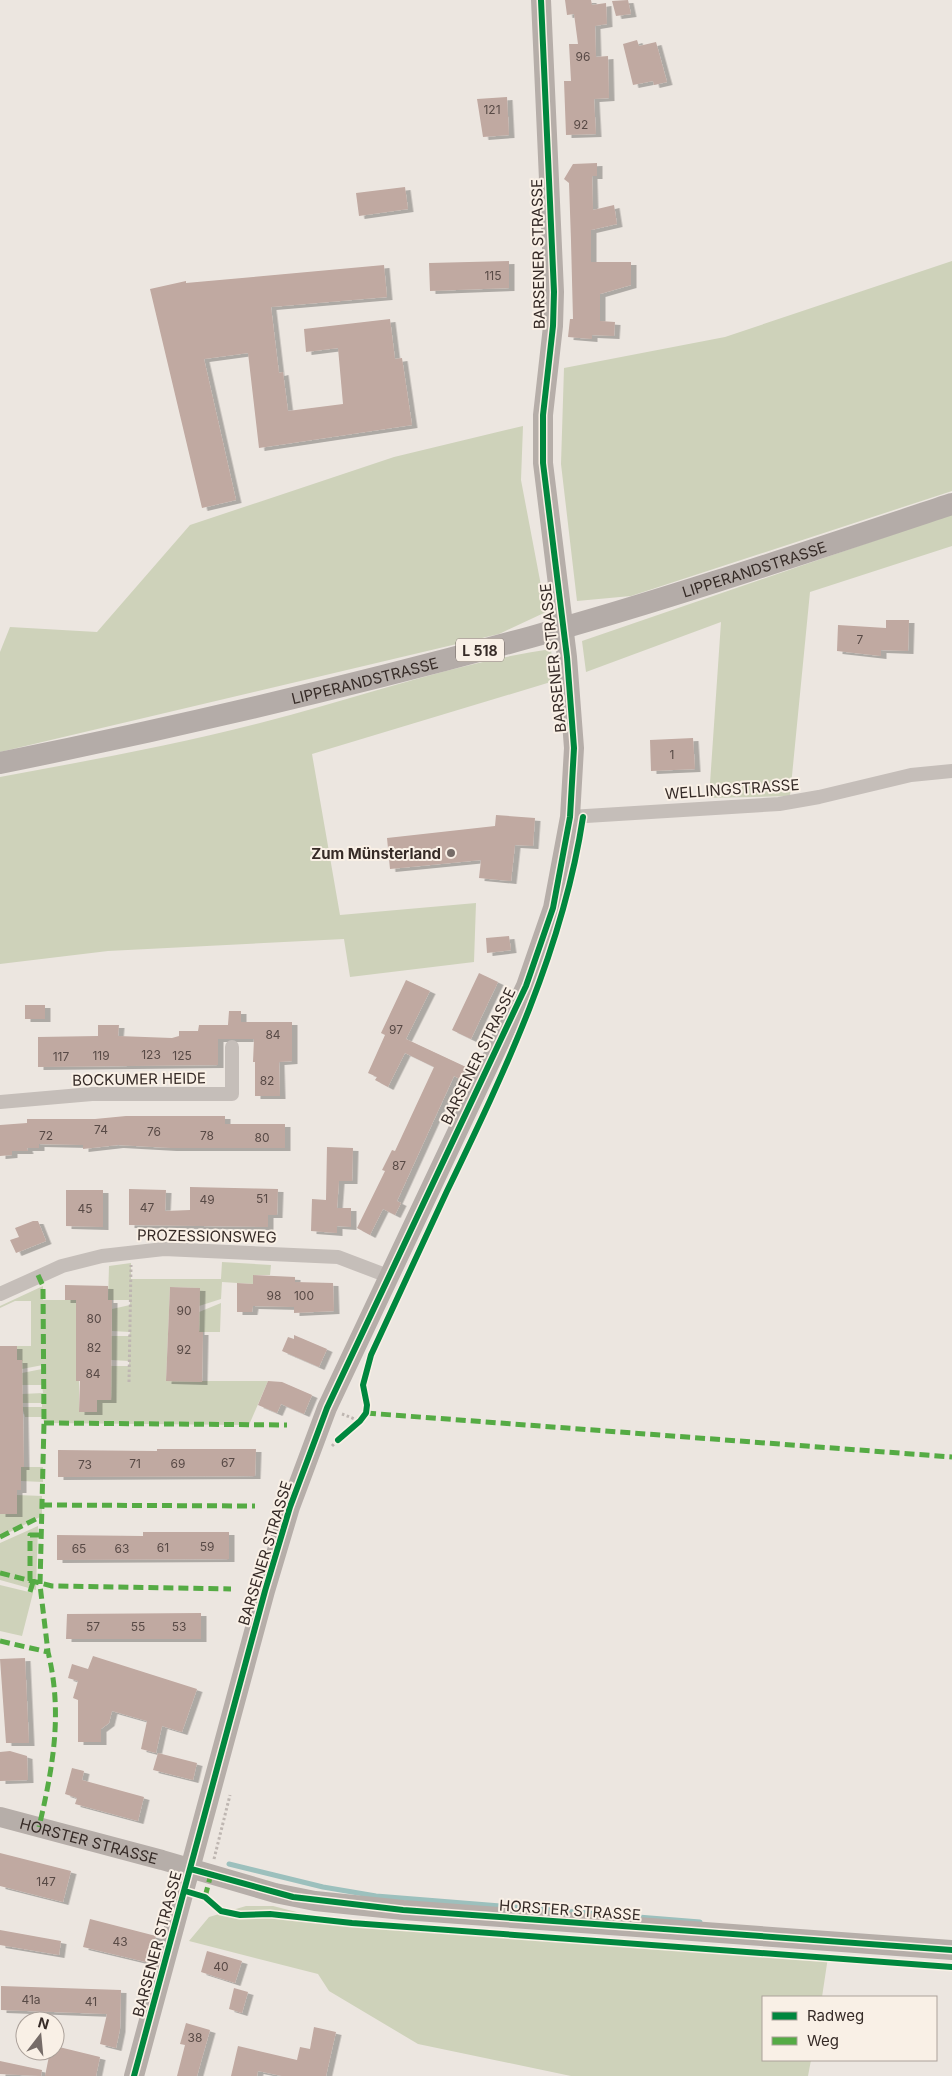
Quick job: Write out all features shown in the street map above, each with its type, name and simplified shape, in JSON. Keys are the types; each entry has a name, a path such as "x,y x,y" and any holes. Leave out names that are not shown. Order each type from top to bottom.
{"main road":[{"name":"LIPPERANDSTRASSE","path":"0,762 120,739 288,700 532,636 952,504"}],"street":[{"name":"BARSENER STRASSE","path":"134,2076 265,1591 290,1507 319,1426 535,962 553,908 570,817 574,748 567,657 543,463 543,415 553,326 554,292 542,0"},
{"name":"WELLINGSTRASSE","path":"570,817 786,803 911,775 952,771"},
{"name":"BOCKUMER HEIDE","path":"0,1102 92,1094 232,1094 232,1047"},
{"name":"PROZESSIONSWEG","path":"0,1294 62,1266 131,1252 222,1251 331,1256 352,1260 388,1276"},
{"name":"HORSTER STRASSE","path":"0,1817 274,1893 325,1902 952,1950"}],"path":[{"path":"129,1382 131,1252"},
{"path":"330,1449 338,1440"},
{"path":"210,1874 231,1792"}],"green space":[{"path":"952,261 952,491 631,596 577,601 561,464 564,368 725,337"},
{"path":"523,426 521,480 546,612 499,634 0,752 0,652 10,627 97,632 190,525 394,457"},
{"path":"952,514 952,546 810,592 790,796 709,798 721,622 586,672 582,641"},
{"path":"551,649 554,681 312,754 340,915 476,903 474,962 350,977 344,939 108,951 0,964 0,777 228,731 441,672 514,655"},
{"path":"222,1262 271,1265 270,1275 254,1275 253,1284 222,1282 221,1299 199,1306 199,1288 170,1287 166,1381 268,1381 249,1425 44,1423 43,1417 25,1417 22,1407 42,1407 42,1403 22,1403 22,1394 43,1393 42,1385 22,1385 22,1373 42,1369 43,1365 22,1369 22,1360 17,1360 17,1346 31,1346 31,1301 15,1301 0,1308 0,1306 43,1286 43,1300 76,1300 76,1380 79,1381 79,1411 97,1400 111,1400 111,1366 129,1366 129,1361 111,1360 111,1336 129,1336 130,1332 112,1331 112,1309 130,1305 130,1300 108,1300 109,1266 131,1263 131,1279 221,1279"},
{"path":"221,1303 220,1332 199,1332 199,1312"},
{"path":"21,1467 43,1467 43,1482 21,1481"},
{"path":"17,1495 42,1496 42,1516 0,1537 0,1514 17,1514"},
{"path":"38,1526 36,1590 0,1580 0,1543"},
{"path":"0,1585 33,1593 22,1636 0,1631"},
{"path":"246,1906 273,1906 316,1917 828,1957 822,1996 762,1996 762,2061 811,2061 808,2076 571,2076 418,2044 329,1991 318,1974 189,1941 209,1917"}],"building":[{"path":"565,0 591,0 592,5 606,3 607,24 595,26 596,57 608,56 609,98 594,99 596,134 566,135 564,81 571,81 569,44 578,44 574,14 567,15"},
{"path":"628,0 631,14 616,16 612,1"},
{"path":"637,40 639,46 656,42 667,82 654,85 653,81 633,85 623,44"},
{"path":"507,97 509,135 483,137 477,99"},
{"path":"597,163 597,176 592,176 593,210 614,205 617,224 591,230 591,262 631,262 631,285 600,294 600,321 615,322 614,336 592,335 592,339 568,337 570,319 573,319 569,183 564,179 573,164"},
{"path":"405,187 408,209 359,216 356,193"},
{"path":"509,261 509,288 430,291 429,263"},
{"path":"384,265 387,297 271,307 279,373 283,372 288,411 343,404 338,348 306,352 304,329 390,319 395,359 402,358 412,425 259,448 248,353 204,359 236,500 202,508 150,289 186,281 186,283"},
{"path":"886,620 909,620 908,651 881,650 881,656 837,651 838,625 886,628"},
{"path":"693,738 695,769 651,771 650,740"},
{"name":"Zum Münsterland","path":"496,815 535,818 533,846 515,845 511,881 479,878 481,860 390,869 387,838 495,826"},
{"path":"509,936 511,950 487,953 486,938"},
{"path":"479,973 498,982 471,1039 452,1030"},
{"path":"406,980 430,991 406,1039 466,1067 460,1079 454,1076 397,1201 401,1203 395,1215 383,1209 370,1235 357,1228 385,1171 382,1170 392,1150 395,1151 434,1067 405,1053 388,1087 375,1080 377,1077 368,1073 385,1035 381,1033"},
{"path":"25,1005 45,1005 45,1019 25,1019"},
{"path":"229,1011 241,1011 241,1022 292,1022 292,1061 279,1062 280,1096 255,1096 254,1039 218,1039 218,1065 38,1067 38,1037 98,1036 98,1025 119,1025 118,1036 172,1038 179,1036 179,1031 198,1031 199,1025 228,1025"},
{"path":"126,1116 225,1116 225,1124 285,1124 285,1148 171,1148 118,1145 83,1149 83,1145 39,1144 39,1148 27,1148 28,1151 12,1151 12,1155 0,1156 0,1125 27,1123 27,1119 95,1119"},
{"path":"327,1147 353,1148 352,1181 339,1181 337,1208 351,1208 351,1227 337,1226 337,1233 311,1231 312,1199 326,1200"},
{"path":"190,1187 278,1189 277,1215 268,1215 268,1227 129,1225 129,1189 166,1190 165,1211 190,1210"},
{"path":"66,1190 103,1190 103,1227 66,1226"},
{"path":"38,1221 46,1241 16,1253 10,1240 19,1237 15,1228"},
{"path":"253,1275 295,1277 295,1282 333,1283 334,1311 294,1313 294,1307 253,1306 252,1312 237,1312 237,1283 253,1284"},
{"path":"65,1285 108,1286 108,1300 112,1300 111,1400 97,1400 97,1412 79,1412 80,1381 76,1381 76,1300 65,1300"},
{"path":"170,1287 200,1288 199,1332 203,1332 202,1382 166,1381"},
{"path":"294,1335 327,1349 319,1367 282,1351 288,1337 294,1339"},
{"path":"0,1346 17,1346 17,1360 22,1360 24,1467 21,1467 21,1490 17,1490 17,1514 0,1514"},
{"path":"268,1381 282,1382 312,1395 304,1414 281,1404 277,1413 258,1405"},
{"path":"157,1449 256,1449 255,1476 58,1477 58,1450 157,1451"},
{"path":"143,1532 229,1532 229,1559 57,1560 57,1535 143,1536"},
{"path":"201,1613 201,1639 66,1639 67,1614"},
{"path":"93,1656 197,1689 182,1732 162,1726 156,1753 141,1749 147,1721 112,1711 109,1723 101,1729 101,1742 78,1742 78,1700 73,1698 78,1681 68,1678 72,1664 88,1669"},
{"path":"25,1658 29,1743 6,1743 0,1659"},
{"path":"10,1751 27,1756 28,1780 0,1781 0,1752"},
{"path":"158,1753 197,1763 193,1780 153,1770"},
{"path":"72,1768 84,1771 82,1780 144,1797 138,1821 75,1804 77,1798 65,1794"},
{"path":"0,1853 71,1871 63,1902 0,1886"},
{"path":"90,1919 156,1936 150,1963 83,1947"},
{"path":"0,1930 61,1941 59,1955 0,1945"},
{"path":"207,1951 242,1961 235,1983 201,1972"},
{"path":"1,1986 121,1990 120,2029 116,2048 100,2044 107,2014 1,2010"},
{"path":"234,1988 248,1992 242,2013 229,2009"},
{"path":"186,2023 210,2030 197,2076 177,2076 185,2045 180,2044"},
{"path":"314,2027 336,2032 326,2076 282,2076 258,2071 257,2076 231,2076 238,2046 297,2060 300,2047 310,2049"},
{"path":"65,2048 100,2057 96,2076 45,2076 48,2061 65,2061"},
{"path":"0,2061 42,2070 41,2076 0,2074"}],"waterway":[{"path":"229,1864 323,1887 376,1896 700,1922"}],"marked path":[{"path":"38,1275 43,1286 44,1423 40,1585 48,1652"},
{"path":"366,1413 952,1457"},
{"path":"44,1423 287,1425"},
{"path":"42,1505 255,1506"},
{"path":"0,1537 42,1516"},
{"path":"30,1581 30,1535 41,1535"},
{"path":"0,1573 52,1586 231,1589"},
{"path":"30,1592 33,1582"},
{"path":"0,1641 48,1652 55,1697 54,1740 52,1761 39,1827"},
{"path":"205,1897 211,1874"}],"cycle path":[{"path":"134,2076 265,1591 290,1507 327,1408 526,986 553,908 570,817 574,748 567,657 543,463 543,415 553,326 554,292 541,0"},
{"path":"338,1440 360,1421 366,1413 367,1405 363,1385 371,1355 490,1101 529,1009 561,915 574,866 583,817"},
{"path":"191,1869 293,1897 403,1910 952,1950"},
{"path":"185,1891 205,1897 221,1911 240,1915 270,1914 352,1923 952,1967"}],"place":[{"name":"Zum Münsterland","path":"451,853"}]}
